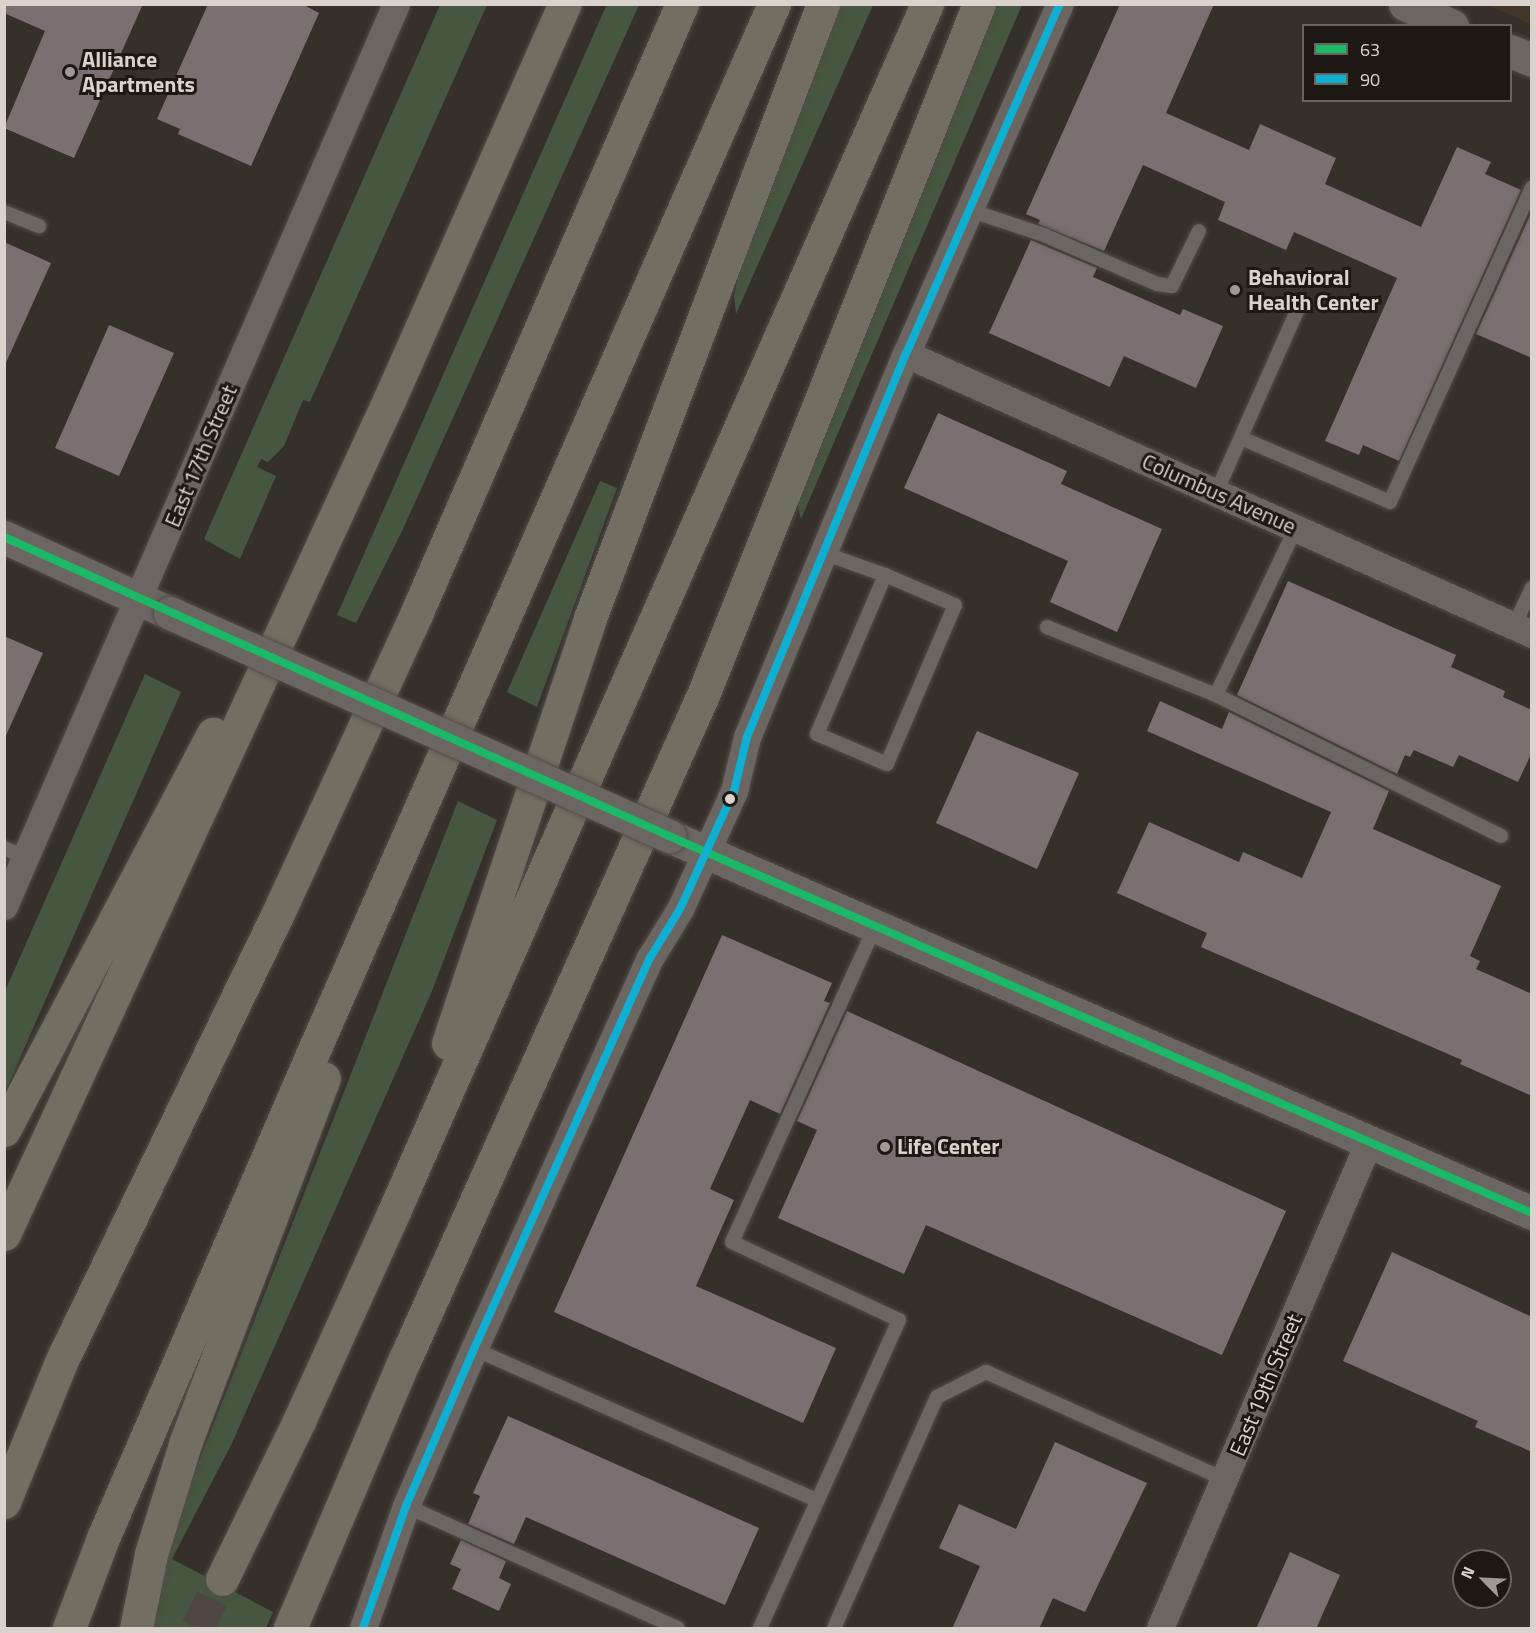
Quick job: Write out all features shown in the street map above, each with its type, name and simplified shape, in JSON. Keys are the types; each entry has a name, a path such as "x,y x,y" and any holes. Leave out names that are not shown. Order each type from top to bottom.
{"highway":[{"path":"4,1234 390,398 564,4"},
{"path":"4,1502 62,1360 279,911 417,612 682,4"},
{"path":"69,1629 103,1538 428,790 774,4"},
{"path":"392,1216 590,618 823,4"},
{"path":"222,1579 299,1421 392,1216 927,4"},
{"path":"290,1629 405,1359 703,695 979,4"},
{"path":"4,1130 390,398"},
{"path":"136,1629 151,1554 186,1441 313,1108 428,790"}],"street":[{"name":"East 17th Street","path":"4,906 15,853 139,600 396,4"},
{"path":"363,1629 406,1506 474,1349 650,958 680,909 734,791 747,737 823,553 906,354 1060,4"},
{"path":"1405,4 1448,24"},
{"path":"1512,52 1532,60"},
{"name":"Columbus Avenue","path":"906,354 1523,630"},
{"path":"4,537 139,600 669,836 876,923 1532,1213"},
{"name":"East 19th Street","path":"1160,1629 1226,1480 1369,1141"}],"lane":[{"path":"1241,438 1390,502 1532,188"},
{"path":"969,210 1044,236 1157,284 1172,286 1199,231"},
{"path":"4,212 39,226"},
{"path":"1216,493 1300,304"},
{"path":"1216,694 1296,528"},
{"path":"823,553 885,575 955,605 886,764 817,734 885,575"},
{"path":"1523,630 1532,588"},
{"path":"1047,627 1216,694 1501,836"},
{"path":"760,1629 899,1320 732,1242 876,923"},
{"path":"474,1349 817,1500"},
{"path":"834,1629 937,1397 986,1372 1226,1480"},
{"path":"406,1506 678,1629"}],"shaded area":[{"path":"1487,5 1531,5 1531,24"}],"green space":[{"path":"607,4 639,5 403,529 356,623 337,615"},
{"path":"440,5 487,5 310,402 303,400 284,446 268,462 261,459 257,467 276,476 240,559 204,539"},
{"path":"840,5 873,5 736,314 734,296 745,247"},
{"path":"996,5 1022,5 801,519 797,503 940,129"},
{"path":"600,481 617,488 537,707 507,692"},
{"path":"145,674 181,692 5,1092 5,991"},
{"path":"458,801 497,820 432,991 232,1443 172,1559 273,1612 266,1628 149,1628 165,1548"}],"building":[{"name":"Alliance Apartments","path":"4,4 143,4 74,158 4,128 45,31 4,13"},
{"path":"208,4 302,4 319,13 251,166 178,134 180,129 157,119"},
{"path":"1120,4 1214,4 1166,113 1249,150 1260,124 1336,158 1325,184 1421,227 1457,147 1491,162 1485,174 1521,190 1399,461 1363,445 1359,455 1325,441 1397,278 1294,232 1286,250 1218,220 1225,202 1143,165 1104,251 1038,224 1040,220 1026,214"},
{"path":"1532,211 1532,358 1476,334"},
{"path":"1031,240 1097,268 1093,277 1180,315 1183,309 1223,326 1196,388 1124,356 1110,387 989,333"},
{"path":"4,242 51,263 4,367"},
{"path":"109,325 174,353 119,476 55,448"},
{"path":"938,413 1067,471 1061,484 1162,529 1117,632 1050,602 1068,561 904,488"},
{"path":"1288,581 1456,655 1451,667 1505,691 1503,697 1532,710 1532,752 1518,782 1459,755 1453,767 1414,750 1410,757 1405,755 1397,774 1237,695"},
{"path":"4,636 43,653 4,740"},
{"path":"1160,701 1222,729 1229,712 1389,791 1373,829 1501,886 1470,956 1480,961 1476,969 1532,994 1532,1096 1460,1064 1462,1060 1201,947 1207,933 1117,893 1149,822 1239,862 1243,852 1302,878 1331,812 1147,731"},
{"path":"977,731 1079,773 1037,869 936,823"},
{"path":"722,935 832,983 824,1001 830,1003 780,1114 750,1100 710,1189 734,1200 696,1286 836,1348 803,1423 554,1312"},
{"path":"847,1011 1286,1211 1222,1355 926,1225 904,1274 778,1218 817,1130 797,1121"},
{"path":"1392,1252 1532,1317 1532,1452 1475,1427 1478,1421 1343,1361"},
{"path":"508,1416 759,1528 725,1605 526,1517 514,1544 468,1524 480,1496 473,1493"},
{"path":"1055,1442 1147,1483 1085,1612 1053,1598 1039,1629 952,1629 980,1566 939,1548 959,1504 1016,1529"},
{"path":"461,1540 506,1561 499,1578 511,1584 499,1611 452,1589 461,1569 450,1564"},
{"path":"1290,1552 1340,1575 1316,1629 1256,1629"}],"tunnel":[{"path":"197,1628 222,1579"}],"transit line":[{"name":"90","path":"363,1628 406,1506 474,1349 650,958 680,909 734,791 747,737 906,354 1060,4"},
{"name":"63","path":"4,537 669,836 1532,1213"}],"place":[{"name":"Alliance Apartments","path":"70,72"},
{"name":"Behavioral Health Center","path":"1235,290"},
{"name":"Life Center","path":"885,1147"}]}
